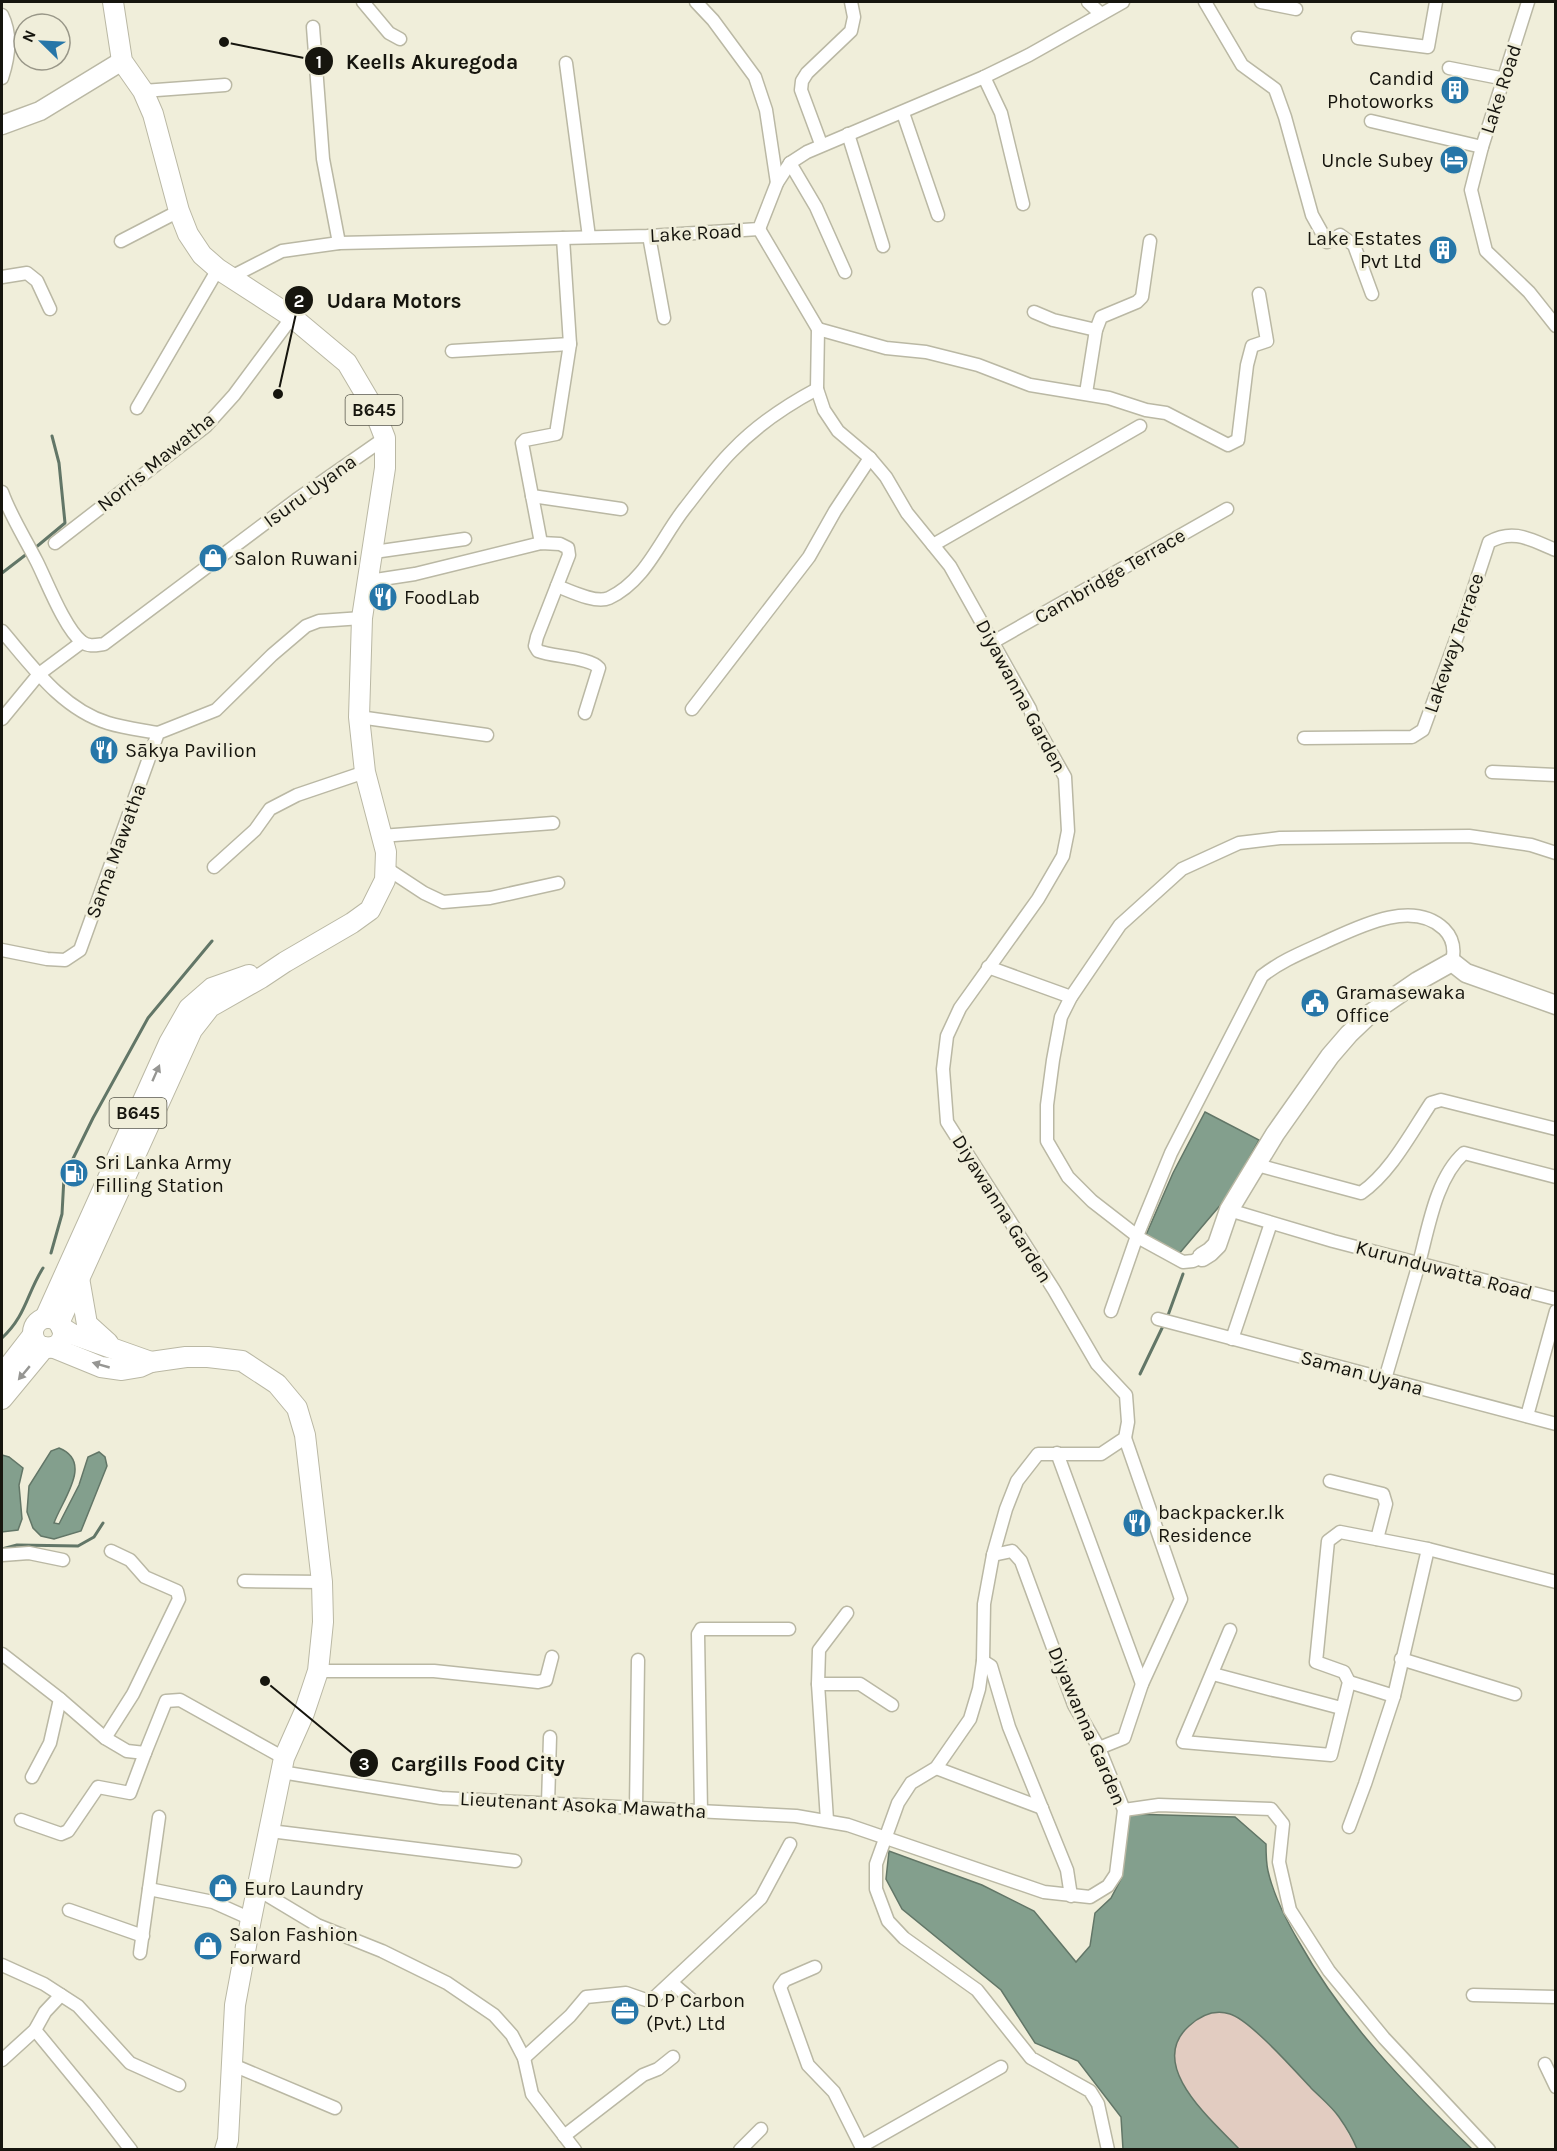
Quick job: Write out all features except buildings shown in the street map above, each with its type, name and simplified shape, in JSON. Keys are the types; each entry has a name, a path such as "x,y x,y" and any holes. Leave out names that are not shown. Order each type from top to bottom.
{"main road":[{"name":"B645","path":"55,1323 79,1278 192,1030 210,1007 370,910 385,880 386,868 386,852 365,772 359,717 362,618 374,552 385,468 385,438 373,407 347,363 292,316 224,273 202,255 188,234 178,211 153,114 143,91 122,61 113,2"},
{"name":"B645","path":"55,1323 169,1043 189,1008 212,988 285,962"},
{"path":"79,1278 87,1324 116,1349"},
{"path":"2,1375 43,1343 60,1341 62,1337 55,1323"},
{"path":"151,1362 72,1334 55,1323 34,1326 43,1343 101,1367 131,1368 151,1362 186,1357 208,1357 242,1361 277,1384 297,1408 305,1435 322,1582 323,1622 318,1671 283,1765 235,2005 228,2140 225,2150"},
{"path":"2,1399 43,1343"}],"street":[{"path":"363,2 389,33 400,39"},
{"path":"696,2 713,20 755,77 766,110 777,183"},
{"path":"821,144 801,90 802,81 807,73 851,31 854,17 851,2"},
{"path":"1088,2 1101,14"},
{"name":"Lake Road","path":"224,273 282,251 339,243 650,236 759,229 777,183 790,163 821,144 903,113 984,77 1029,55 1123,2"},
{"path":"1205,2 1242,65 1275,89 1312,216 1327,242 1340,235 1354,245 1372,294"},
{"path":"1261,2 1296,9"},
{"path":"1358,38 1428,47 1436,2"},
{"name":"Lake Road","path":"1528,2 1482,147 1471,190 1486,250 1529,292 1556,326"},
{"path":"2,15 7,26 9,46 2,78"},
{"path":"313,27 323,159 339,243"},
{"path":"2,125 40,111 122,61"},
{"path":"566,63 589,237"},
{"path":"1449,68 1505,79"},
{"path":"984,77 1001,112 1023,204"},
{"path":"143,91 225,85"},
{"path":"903,113 938,215"},
{"path":"1371,121 1482,147"},
{"path":"848,135 882,246"},
{"path":"790,163 816,207 845,272"},
{"path":"121,242 178,211"},
{"path":"557,586 586,597 607,600 623,590 649,563 683,510 732,451 788,405 817,388 818,329 759,229"},
{"path":"650,236 664,318"},
{"path":"541,543 522,444 525,440 556,434 570,344 563,238"},
{"path":"1086,393 1096,330 1101,317 1137,302 1142,297 1150,241"},
{"path":"2,277 27,273 37,281 50,309"},
{"path":"137,408 224,273"},
{"path":"818,329 886,348 926,352 968,362 1030,385 1086,393 1146,410 1166,413 1228,445 1238,440 1247,364 1252,346 1267,340 1259,294"},
{"path":"1034,312 1053,320 1096,330"},
{"name":"Norris Mawatha","path":"55,543 206,426 234,395 292,316"},
{"path":"452,351 570,344"},
{"name":"Diyawanna Garden","path":"817,388 824,410 838,431 870,458 886,477 907,513 951,566 1065,777 1068,831 1063,856 1038,899 960,1008 948,1036 943,1069 947,1122 1054,1290 1097,1364 1126,1395 1128,1422 1125,1438"},
{"path":"933,544 1140,426"},
{"name":"Isuru Uyana","path":"82,642 90,646 104,644 296,500 385,438"},
{"path":"692,709 809,557 835,511 870,458"},
{"path":"2,492 12,519 69,625 82,642 39,674 2,719"},
{"path":"532,496 621,509"},
{"name":"Cambridge Terrace","path":"993,642 1227,509"},
{"name":"Lakeway Terrace","path":"1304,738 1412,737 1424,730 1489,542 1501,535 1517,535 1556,550"},
{"path":"374,552 465,540"},
{"path":"369,581 416,574 541,543 560,544 568,548 570,555 535,646 538,651 545,654 596,664 599,668 585,713"},
{"path":"2,631 55,691 82,711 108,723 158,733 216,710 272,655 306,626 319,621 362,618"},
{"path":"359,717 487,735"},
{"name":"Sama Mawatha","path":"2,950 47,959 65,960 80,950 158,733"},
{"path":"214,867 255,830 270,809 297,795 365,772"},
{"path":"1492,772 1556,775"},
{"path":"381,836 553,823"},
{"path":"1111,1311 1137,1236 1171,1153 1262,976 1277,964 1370,922 1395,916 1417,916 1440,924 1450,935 1455,951 1452,963 1394,997 1370,1014 1349,1034 1302,1093 1229,1210 1217,1245 1202,1257 1183,1262 1137,1236 1092,1201 1068,1177 1047,1141 1047,1105 1061,1017 1071,997 1120,925 1182,869 1239,843 1280,838 1469,836 1531,845 1556,853"},
{"path":"386,868 424,893 443,902 490,898 558,883"},
{"path":"1452,963 1466,973 1556,1005"},
{"path":"988,967 1071,997"},
{"path":"1257,1165 1361,1192 1370,1187 1387,1167 1431,1103 1441,1100 1556,1129"},
{"path":"1384,1379 1434,1209 1446,1176 1455,1161 1464,1153 1556,1177"},
{"name":"Kurunduwatta Road","path":"1229,1210 1333,1241 1556,1299"},
{"path":"1232,1339 1271,1223"},
{"path":"1527,1416 1556,1311"},
{"name":"Saman Uyana","path":"1163,1320 1556,1424"},
{"path":"1099,1748 1124,1738 1142,1684 1181,1599 1125,1438 1101,1454 1038,1454 1017,1481 1006,1509 993,1555 984,1604 983,1661 979,1689 970,1719 936,1768 911,1783 898,1803 876,1864 876,1889 888,1921 904,1938 977,1990 1031,2058 1090,2091 1098,2104 1107,2150"},
{"path":"1057,1453 1142,1684"},
{"path":"1330,1480 1383,1494 1386,1504 1377,1539"},
{"path":"1230,1630 1183,1742 1331,1755 1349,1682 1344,1672 1316,1662 1328,1541 1340,1532 1428,1549 1556,1582"},
{"path":"1349,1827 1394,1696 1428,1549"},
{"path":"105,1738 133,1694 179,1599 177,1591 145,1577 130,1560 111,1551"},
{"name":"Diyawanna Garden","path":"884,1838 1044,1892 1090,1897 1108,1886 1116,1874 1124,1810 1099,1748 1074,1705 1021,1562 1012,1551 993,1555"},
{"path":"2,1555 29,1553 63,1560"},
{"path":"244,1581 322,1582"},
{"path":"828,1820 818,1684 819,1650 847,1613"},
{"path":"702,1812 698,1634 701,1629 789,1629"},
{"path":"318,1671 434,1671 538,1682 546,1680 552,1657"},
{"path":"4,1659 60,1699 105,1738 127,1751 145,1753 130,1793 98,1787 69,1831 61,1834 21,1820"},
{"path":"1401,1659 1515,1694"},
{"path":"636,1809 638,1660"},
{"path":"983,1661 991,1666 1010,1727 1067,1870 1071,1896"},
{"path":"1213,1674 1341,1707"},
{"path":"1349,1682 1394,1696"},
{"path":"818,1684 861,1684 892,1705"},
{"path":"32,1777 50,1743 60,1699"},
{"name":"Lieutenant Asoka Mawatha","path":"145,1753 166,1701 180,1700 283,1765 441,1798 796,1816 828,1820 884,1838"},
{"path":"548,1804 550,1737"},
{"path":"936,1768 1042,1808"},
{"path":"1124,1810 1159,1805 1270,1809 1278,1816 1283,1824 1279,1862 1290,1910 1329,1971 1384,2038 1489,2150"},
{"path":"140,1953 159,1817"},
{"path":"270,1832 515,1861"},
{"path":"524,2058 570,2016 586,1997 626,1993 646,2000 655,1998 761,1898 790,1844"},
{"path":"149,1889 213,1902 252,1919"},
{"path":"257,1889 317,1924 382,1951 447,1983 494,2015 512,2035 524,2058 532,2094 575,2150"},
{"path":"69,1910 143,1936"},
{"path":"2,1965 44,1984 78,2006 129,2063 179,2085"},
{"path":"815,1967 785,1980 780,1987 808,2065 834,2092 862,2148 1001,2067"},
{"path":"672,1983 693,2001"},
{"path":"2,2060 35,2030 45,2012 61,1995"},
{"path":"1473,1995 1556,1997"},
{"path":"35,2030 130,2150"},
{"path":"564,2136 643,2075 658,2070 673,2057"},
{"path":"1545,2064 1556,2087"},
{"path":"233,2065 335,2108"},
{"path":"740,2150 761,2128"}],"shaded area":[{"path":"1205,1112 1259,1140 1228,1196 1178,1255 1146,1235 1173,1173"},
{"path":"59,1448 69,1454 74,1462 75,1472 73,1482 54,1523 59,1524 79,1485 88,1457 99,1452 105,1457 107,1466 81,1531 54,1539 41,1536 33,1528 27,1512 29,1486 51,1451"},
{"path":"2,1455 9,1457 23,1468 19,1485 22,1519 18,1530 2,1532"},
{"path":"1129,1814 1235,1817 1266,1844 1268,1871 1277,1899 1317,1971 1356,2026 1378,2052 1472,2149 1357,2149 1336,2113 1272,2047 1239,2018 1219,2012 1203,2016 1189,2026 1177,2041 1175,2058 1179,2075 1188,2092 1239,2149 1123,2149 1121,2117 1078,2061 1035,2043 1001,1990 902,1909 886,1879 889,1851 982,1885 1034,1911 1076,1962 1090,1946 1095,1913 1111,1898 1122,1877"},
{"path":"1215,2011 1233,2014 1260,2035 1339,2117 1357,2149 1239,2149 1193,2097 1180,2078 1174,2059 1176,2041 1189,2025"}],"waterway":[{"path":"35,548 65,523 59,463 52,436"},
{"path":"2,573 28,553"},
{"path":"51,1253 62,1214 64,1177 93,1118 148,1018 212,941"},
{"path":"2,1338 21,1313 43,1268"},
{"path":"1167,1318 1183,1274"},
{"path":"1140,1374 1164,1324"},
{"path":"2,1549 17,1545 78,1546 94,1537 103,1523"}],"place":[{"name":"Keells Akuregoda","path":"224,42"},
{"name":"Candid Photoworks","path":"1455,90"},
{"name":"Uncle Subey","path":"1454,160"},
{"name":"Lake Estates Pvt Ltd","path":"1443,250"},
{"name":"Udara Motors","path":"278,394"},
{"name":"Salon Ruwani","path":"213,558"},
{"name":"FoodLab","path":"383,597"},
{"name":"Sākya Pavilion","path":"104,750"},
{"name":"Gramasewaka Office","path":"1315,1003"},
{"name":"Sri Lanka Army Filling Station","path":"74,1173"},
{"name":"backpacker.lk Residence","path":"1137,1523"},
{"name":"Cargills Food City","path":"265,1681"},
{"name":"Euro Laundry","path":"223,1888"},
{"name":"Salon Fashion Forward","path":"208,1946"},
{"name":"D P Carbon (Pvt.) Ltd","path":"625,2011"}]}
